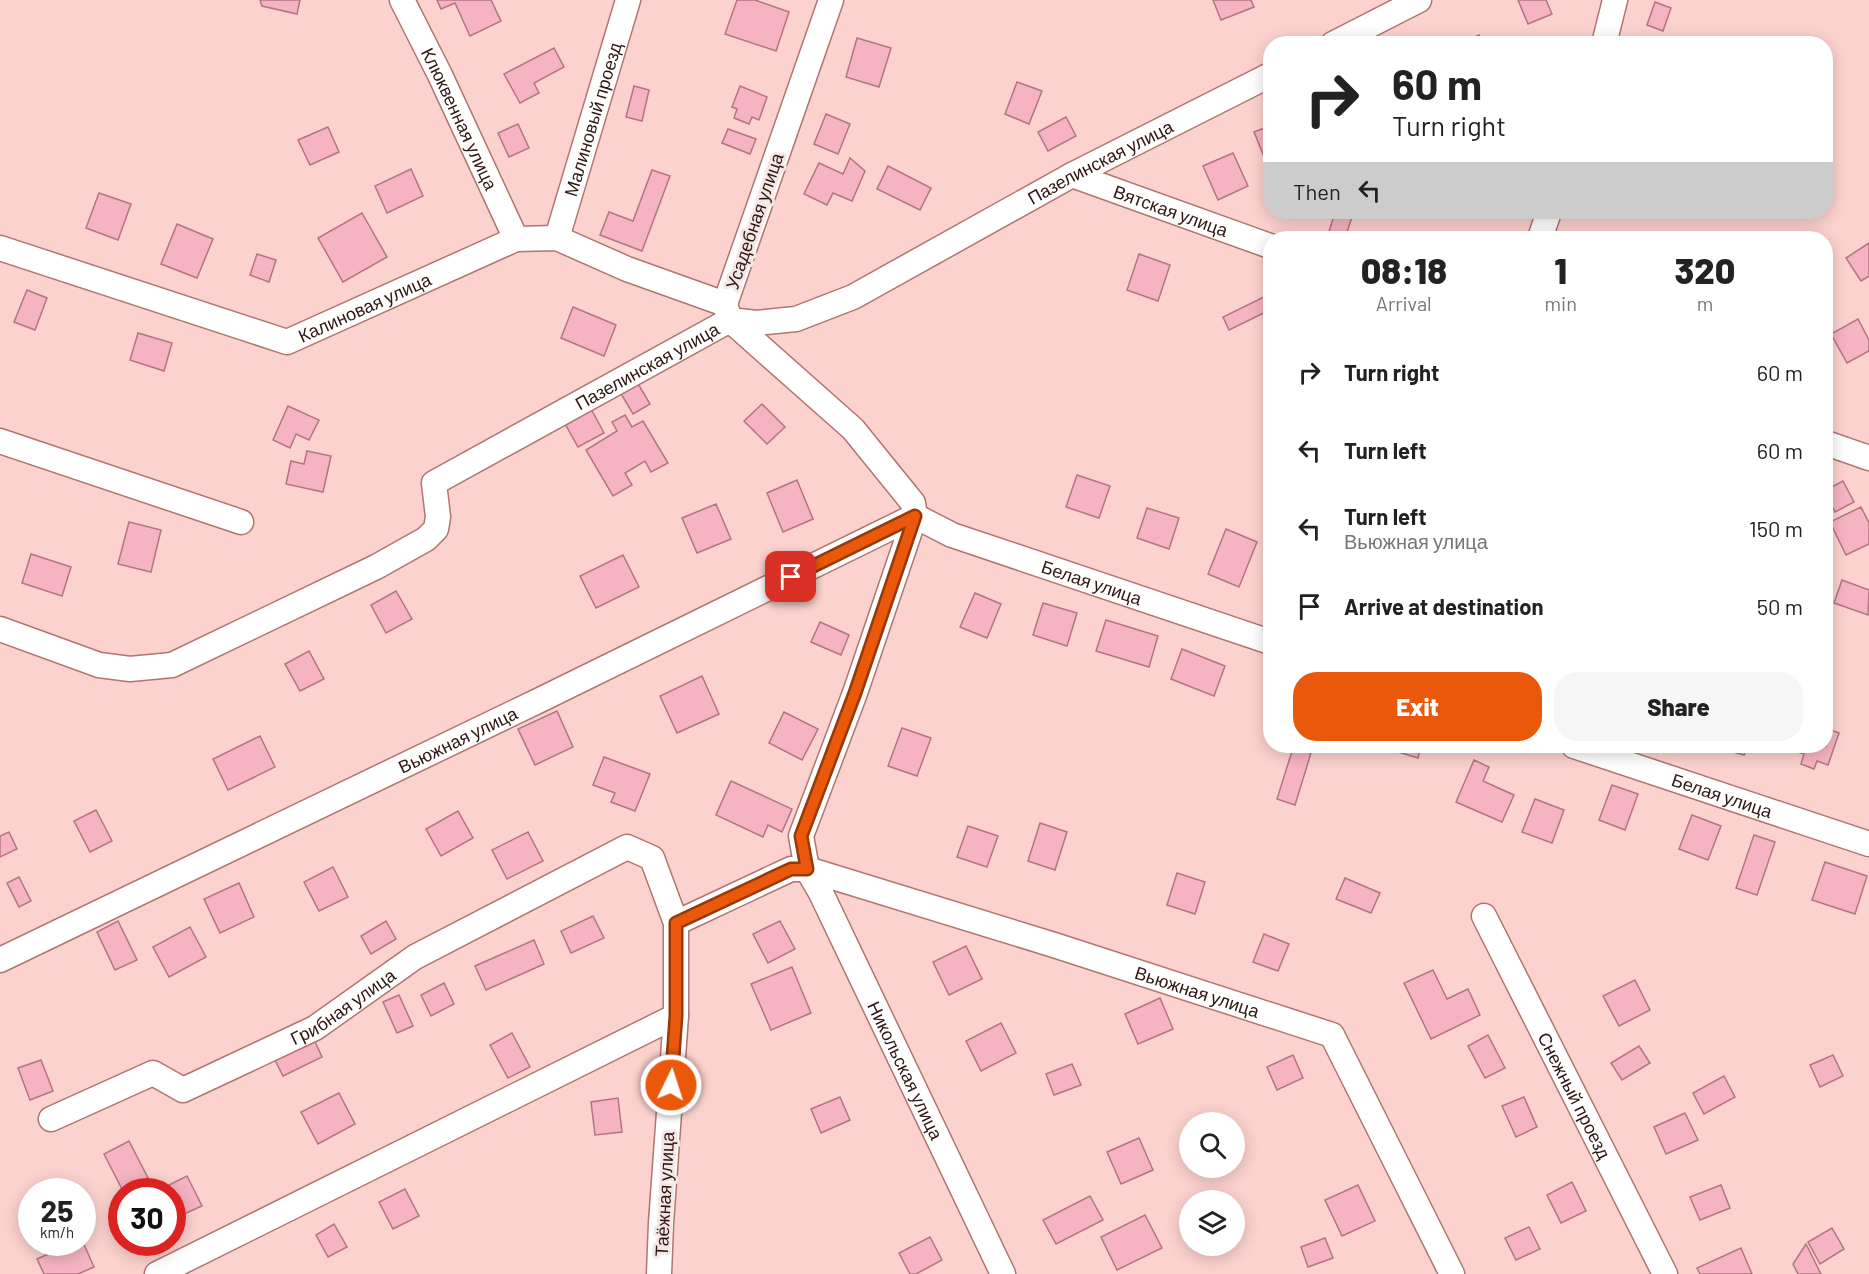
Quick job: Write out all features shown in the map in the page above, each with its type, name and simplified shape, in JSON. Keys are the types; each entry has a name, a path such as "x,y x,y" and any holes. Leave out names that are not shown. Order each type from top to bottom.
{"street":[{"name":"Клюквенная улица","path":"402,0 440,75 516,239"},
{"name":"Малиновый проезд","path":"557,238 628,0"},
{"name":"Усадебная улица","path":"728,312 831,0"},
{"path":"1349,36 1419,0"},
{"path":"1606,36 1615,0"},
{"name":"Пазелинская улица","path":"0,629 99,665 130,669 172,665 376,567 426,539 436,529 438,517 434,483 728,312 756,323 796,319 853,297 1072,175 1263,79"},
{"name":"Вятская улица","path":"1072,175 1263,243"},
{"name":"Калиновая улица","path":"0,248 287,342 516,239 557,238 728,312"},
{"path":"728,312 853,429 913,503 915,516"},
{"path":"0,441 241,522"},
{"path":"1833,445 1869,458"},
{"name":"Белая улица","path":"915,516 952,535 1263,640"},
{"name":"Никольская улица","path":"915,516 855,693 801,836 807,869 1003,1274"},
{"name":"Вьюжная улица","path":"0,960 542,699 915,516"},
{"name":"Белая улица","path":"1595,753 1869,844"},
{"name":"Таёжная улица","path":"627,847 652,858 676,923 676,1016 659,1274"},
{"name":"Грибная улица","path":"51,1119 153,1073 183,1090 315,1028 415,957 627,847"},
{"path":"676,923 791,869 807,869"},
{"name":"Вьюжная улица","path":"807,869 1054,945 1332,1035 1452,1274"},
{"name":"Снежный проезд","path":"1484,916 1665,1274"},
{"path":"157,1274 676,1016"}],"building":[{"path":"260,0 300,0 297,14 262,6"},
{"path":"437,0 491,0 501,21 470,36 455,3 441,9"},
{"path":"737,0 755,0 789,12 776,51 725,34"},
{"path":"1213,0 1251,0 1254,7 1221,20"},
{"path":"1518,0 1546,0 1552,14 1528,24"},
{"path":"1655,2 1671,8 1663,31 1647,25"},
{"path":"857,38 891,48 879,87 846,77"},
{"path":"554,48 564,67 534,83 539,93 520,103 504,74"},
{"path":"1017,82 1042,91 1029,124 1005,114"},
{"path":"634,86 649,90 642,121 626,117"},
{"path":"740,86 767,97 759,120 752,117 749,124 734,118 737,109 732,107"},
{"path":"826,114 850,124 838,154 814,144"},
{"path":"1066,117 1076,136 1048,151 1038,132"},
{"path":"518,124 529,148 509,157 498,133"},
{"path":"328,127 339,152 310,165 298,140"},
{"path":"728,129 756,139 750,154 722,143"},
{"path":"1263,129 1263,154 1254,132"},
{"path":"1233,153 1248,186 1218,200 1203,166"},
{"path":"850,158 865,171 852,201 833,193 827,205 804,194 819,163 843,174"},
{"path":"888,166 931,188 920,210 877,189"},
{"path":"411,169 423,196 387,213 375,186"},
{"path":"652,170 670,176 642,251 600,235 609,212 633,221"},
{"path":"99,193 131,204 118,240 86,228"},
{"path":"362,213 387,257 343,282 318,238"},
{"path":"1333,219 1351,219 1347,231 1329,231"},
{"path":"177,224 213,239 197,278 161,264"},
{"path":"1869,243 1869,276 1861,281 1846,258"},
{"path":"257,254 276,260 269,282 250,275"},
{"path":"1139,254 1170,265 1158,301 1127,290"},
{"path":"27,290 47,298 35,330 14,322"},
{"path":"1263,297 1263,313 1229,330 1223,317"},
{"path":"573,307 616,325 604,356 561,338"},
{"path":"1858,319 1869,340 1869,351 1847,363 1833,338 1833,333"},
{"path":"138,333 172,343 164,371 130,360"},
{"path":"637,382 650,404 633,414 620,392"},
{"path":"762,404 785,427 767,444 744,421"},
{"path":"288,406 319,420 309,440 296,434 290,448 273,440"},
{"path":"590,407 604,433 578,447 564,422"},
{"path":"625,415 632,427 643,421 668,463 651,472 645,461 625,473 632,485 613,496 586,450 617,431 612,422"},
{"path":"307,451 331,456 323,492 286,484 291,461 304,464"},
{"path":"1077,475 1110,486 1099,518 1066,507"},
{"path":"797,480 813,519 783,532 767,493"},
{"path":"1843,481 1854,502 1835,512 1833,486"},
{"path":"716,504 731,539 697,553 682,518"},
{"path":"1861,507 1869,523 1869,544 1846,555 1833,528 1833,521"},
{"path":"1147,508 1179,518 1169,549 1137,538"},
{"path":"129,522 161,530 151,572 118,564"},
{"path":"1226,529 1257,542 1239,587 1208,574"},
{"path":"31,554 71,567 62,596 22,583"},
{"path":"623,555 639,587 596,608 580,576"},
{"path":"1842,580 1869,590 1868,615 1834,603"},
{"path":"396,591 412,619 386,633 371,605"},
{"path":"975,593 1001,604 987,638 960,627"},
{"path":"1043,603 1077,613 1067,646 1033,635"},
{"path":"1106,620 1158,636 1149,667 1096,651"},
{"path":"820,622 849,635 841,655 811,642"},
{"path":"1182,649 1225,666 1214,696 1171,679"},
{"path":"309,651 324,679 300,691 285,664"},
{"path":"702,676 719,714 677,733 660,696"},
{"path":"557,711 573,747 535,765 518,729"},
{"path":"784,712 818,729 802,760 769,743"},
{"path":"902,728 931,738 917,776 888,766"},
{"path":"1833,731 1839,733 1833,750"},
{"path":"260,736 275,767 228,790 213,759"},
{"path":"1291,753 1311,753 1295,805 1277,799"},
{"path":"1402,753 1419,753 1418,758"},
{"path":"1801,753 1832,753 1828,765 1817,761 1814,769 1801,764 1804,754"},
{"path":"604,757 650,774 635,811 611,802 615,793 593,785"},
{"path":"1474,760 1489,767 1483,781 1514,795 1502,822 1456,802"},
{"path":"731,781 792,809 782,832 768,825 763,837 716,815"},
{"path":"1612,785 1638,794 1625,830 1599,820"},
{"path":"1535,799 1564,810 1552,843 1522,832"},
{"path":"96,810 112,841 90,852 74,821"},
{"path":"458,811 473,838 441,856 426,829"},
{"path":"1692,815 1721,826 1708,860 1679,849"},
{"path":"1040,823 1067,832 1055,870 1028,861"},
{"path":"968,826 998,836 987,867 957,857"},
{"path":"9,832 17,849 0,857 0,836"},
{"path":"528,832 543,861 507,879 492,850"},
{"path":"1754,835 1775,842 1757,895 1736,888"},
{"path":"1825,862 1867,876 1855,914 1812,900"},
{"path":"333,867 348,897 319,911 304,882"},
{"path":"1177,873 1205,882 1195,914 1167,905"},
{"path":"19,877 31,901 19,907 7,883"},
{"path":"1345,878 1380,893 1371,913 1336,899"},
{"path":"239,883 254,917 220,933 204,899"},
{"path":"593,916 604,938 571,953 561,931"},
{"path":"118,921 137,960 115,970 97,932"},
{"path":"386,921 396,939 371,954 361,936"},
{"path":"780,921 795,949 768,963 753,934"},
{"path":"190,927 206,957 169,977 153,947"},
{"path":"1264,934 1289,944 1278,971 1253,962"},
{"path":"534,940 544,964 486,990 475,966"},
{"path":"966,946 982,979 949,995 933,962"},
{"path":"792,967 811,1013 771,1030 751,984"},
{"path":"1433,970 1447,999 1468,989 1480,1015 1431,1039 1404,983"},
{"path":"1635,980 1650,1010 1619,1026 1603,996"},
{"path":"444,983 454,1004 431,1016 421,995"},
{"path":"399,995 413,1026 397,1033 383,1002"},
{"path":"1160,998 1173,1029 1138,1044 1125,1014"},
{"path":"1001,1023 1016,1053 981,1071 966,1041"},
{"path":"311,1033 322,1057 283,1076 271,1052"},
{"path":"512,1033 530,1067 508,1078 490,1045"},
{"path":"1488,1035 1505,1068 1485,1078 1468,1046"},
{"path":"1639,1046 1650,1063 1622,1080 1611,1063"},
{"path":"1293,1055 1303,1078 1277,1090 1267,1067"},
{"path":"1833,1055 1843,1076 1820,1087 1810,1065"},
{"path":"41,1060 53,1091 30,1100 18,1068"},
{"path":"1072,1064 1081,1085 1054,1095 1046,1074"},
{"path":"1724,1076 1735,1097 1704,1114 1693,1093"},
{"path":"339,1093 355,1124 318,1144 301,1112"},
{"path":"840,1097 850,1120 821,1133 811,1109"},
{"path":"1524,1097 1537,1127 1516,1137 1502,1106"},
{"path":"618,1098 622,1132 595,1135 591,1102"},
{"path":"1685,1113 1698,1140 1666,1154 1654,1127"},
{"path":"1139,1138 1153,1170 1121,1184 1107,1152"},
{"path":"129,1141 148,1178 116,1178 104,1154"},
{"path":"187,1176 202,1206 186,1213 186,1178 183,1178"},
{"path":"1572,1182 1586,1211 1561,1223 1547,1195"},
{"path":"1358,1185 1375,1221 1342,1236 1325,1200"},
{"path":"1721,1185 1730,1208 1700,1220 1690,1197"},
{"path":"405,1189 419,1216 393,1229 379,1202"},
{"path":"1090,1196 1103,1220 1056,1244 1043,1220"},
{"path":"1145,1215 1162,1248 1117,1270 1101,1237"},
{"path":"334,1224 347,1247 328,1257 316,1235"},
{"path":"1529,1227 1540,1249 1516,1260 1505,1238"},
{"path":"1832,1228 1844,1249 1820,1264 1808,1242"},
{"path":"930,1237 942,1260 916,1274 910,1274 899,1253"},
{"path":"1325,1238 1333,1258 1308,1267 1301,1247"},
{"path":"1806,1244 1821,1274 1798,1274 1793,1264"},
{"path":"1741,1248 1752,1274 1700,1274 1697,1268"},
{"path":"44,1256 89,1256 94,1267 78,1274 44,1274 37,1259"}],"route":[{"path":"671,1085 676,1016 676,923 791,869 807,869 801,836 855,693 915,516 791,577"}]}
